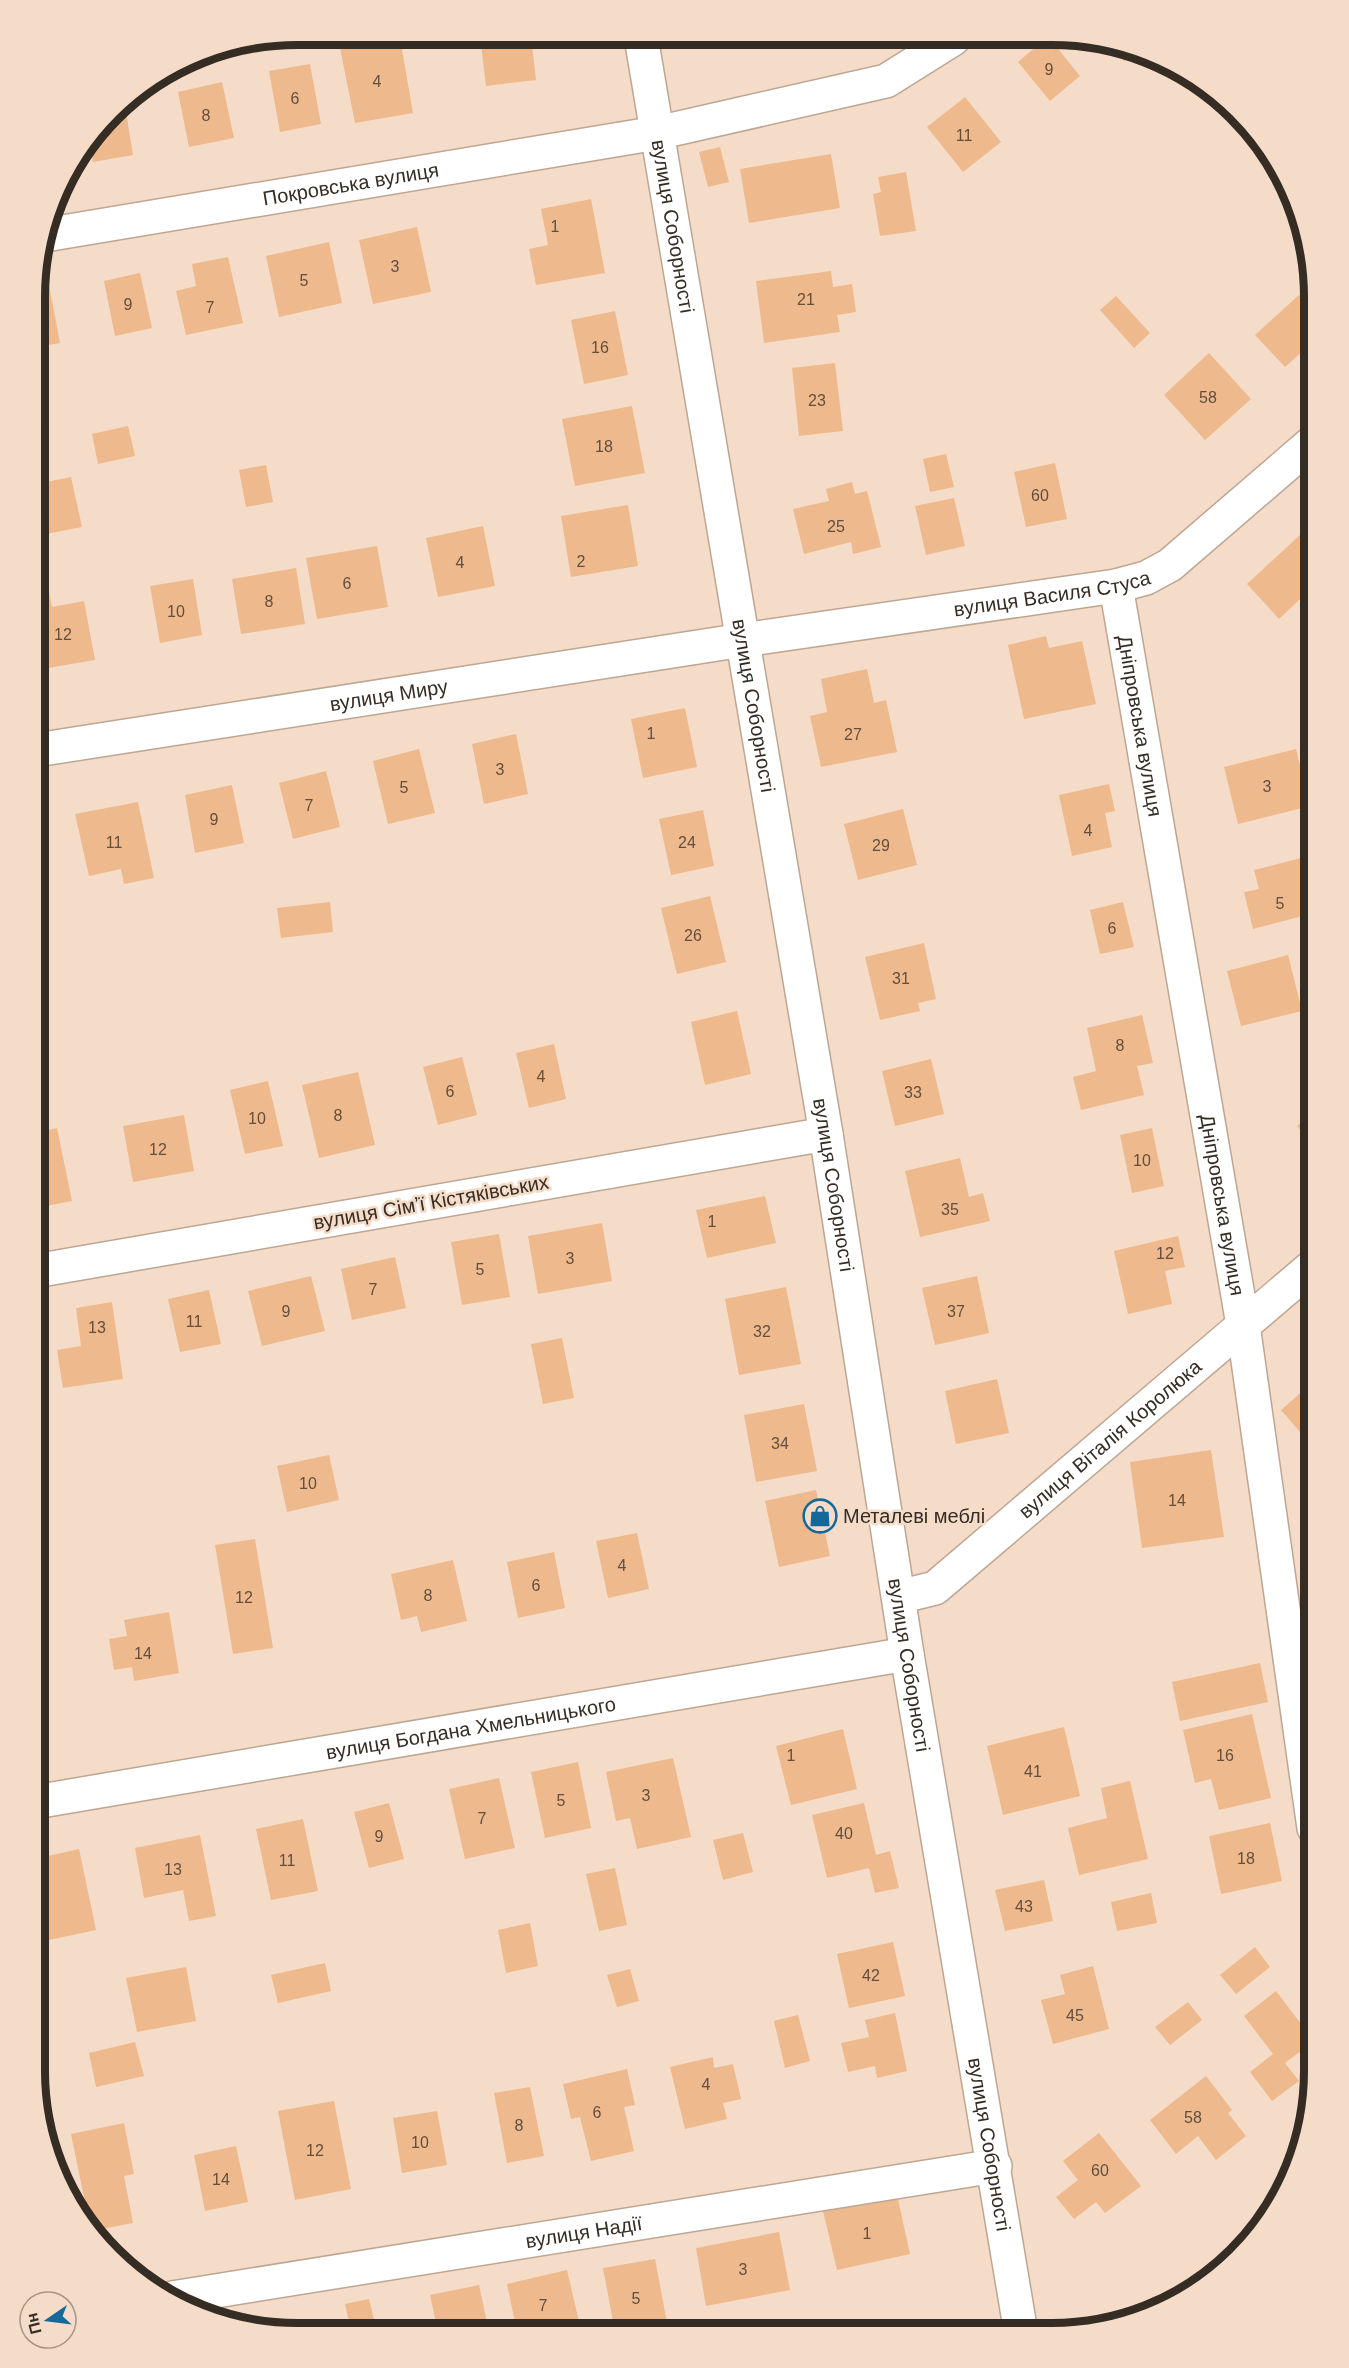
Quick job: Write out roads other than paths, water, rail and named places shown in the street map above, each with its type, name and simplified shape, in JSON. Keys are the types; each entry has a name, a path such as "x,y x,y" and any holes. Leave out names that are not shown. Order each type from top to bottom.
{"street":[{"name":"вулиця Соборності","path":"642,45 826,1134 907,1654 1020,2323"},
{"name":"Покровська вулиця","path":"54,234 657,134 886,81 943,45"},
{"name":"вулиця Василя Стуса","path":"742,640 1116,586 1146,578 1170,565 1304,450"},
{"name":"Дніпровська вулиця","path":"1116,586 1303,1667"},
{"name":"вулиця Миру","path":"45,749 742,640"},
{"name":"вулиця Сімʼї Кістяківських","path":"45,1269 826,1134"},
{"name":"вулиця Віталія Королюка","path":"899,1597 934,1588 1304,1273"},
{"name":"вулиця Богдана Хмельницького","path":"45,1800 907,1654"},
{"name":"вулиця Надії","path":"184,2296 995,2166"}],"place":[{"name":"Металеві меблі","path":"820,1516"}]}
